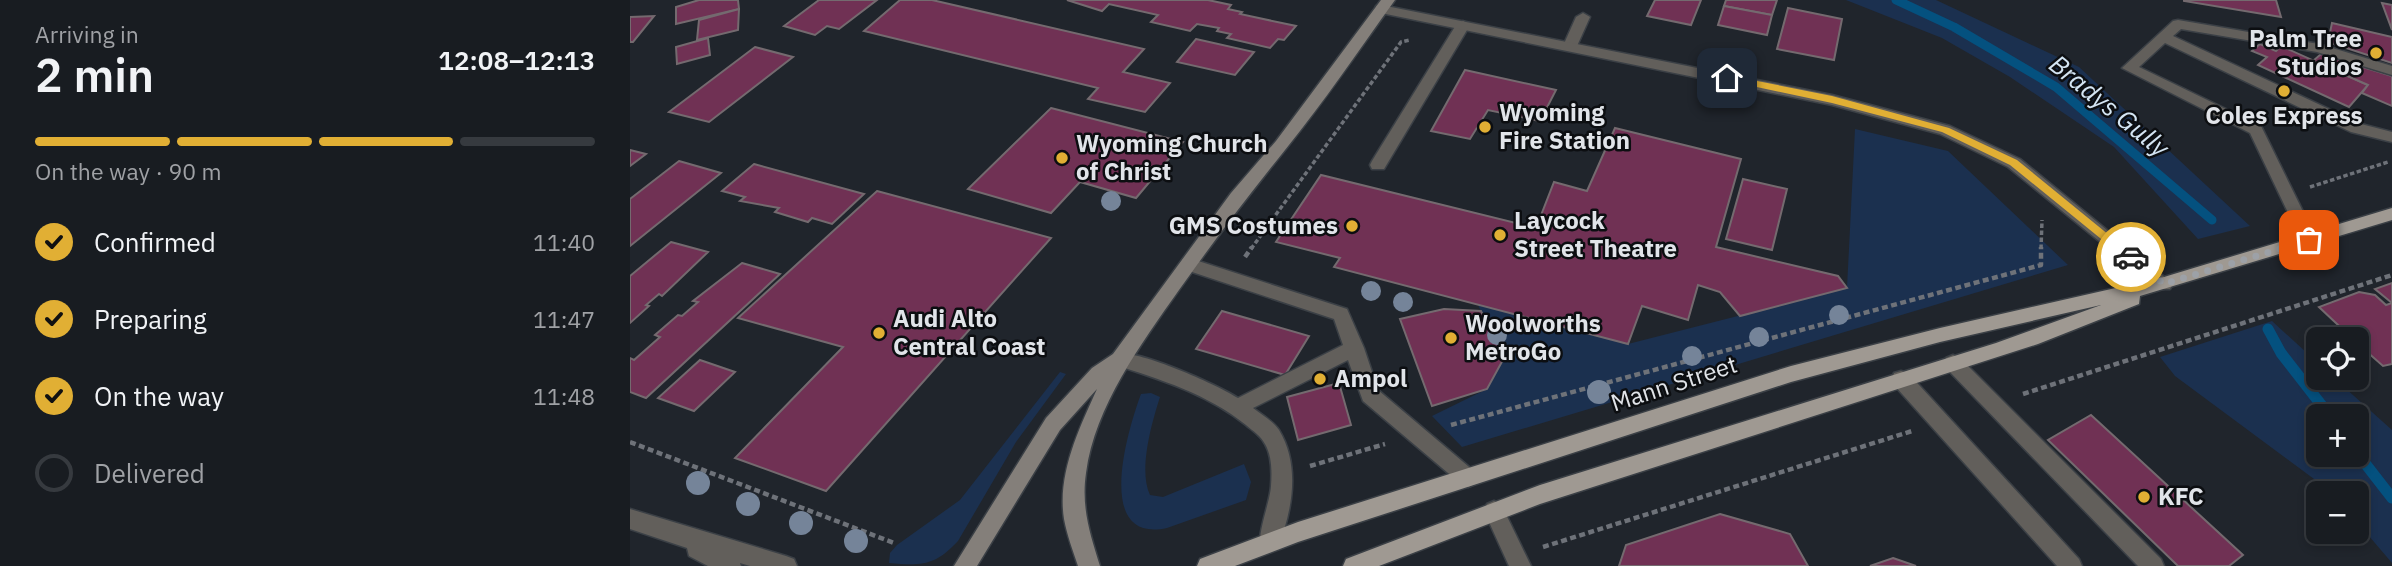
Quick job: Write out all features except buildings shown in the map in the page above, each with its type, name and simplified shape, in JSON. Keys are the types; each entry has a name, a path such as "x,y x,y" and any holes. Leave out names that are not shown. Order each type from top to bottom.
{"main road":[{"path":"1090,566 1075,521 1073,502 1076,470 1089,428 1120,359 1385,4"},
{"name":"Mann Street","path":"1208,566 1269,542 1791,374 1940,335 2164,284 2392,214"},
{"name":"Mann Street","path":"1364,563 1494,511 2071,325 2164,284"},
{"path":"965,566 1053,424 1099,374 1120,359"}],"street":[{"path":"1385,4 1463,25 1832,100 1945,130 2014,163 2164,284"},
{"path":"1570,46 1583,18"},
{"path":"2309,240 2256,130 2129,68 2178,24 2319,48 2392,71"},
{"path":"1378,165 1463,25"},
{"path":"2163,37 2356,128 2392,137"},
{"path":"1189,264 1341,314 1370,395 1468,478"},
{"path":"1238,407 1355,348"},
{"path":"1120,359 1175,374 1238,407 1272,436 1282,474 1280,505 1269,542"},
{"path":"1954,363 2152,566"},
{"path":"1901,379 2071,566"},
{"path":"1494,511 1520,566"},
{"path":"630,519 786,566"},
{"path":"667,532 730,566"}],"path":[{"path":"1230,277 1401,42 1416,39 1451,44"},
{"path":"2287,195 2392,160"},
{"path":"1282,474 1419,434 2041,265 2042,220 2031,212"},
{"path":"630,442 894,543"}],"shaded area":[{"path":"1846,0 1936,0 2079,67 2250,226 2198,239 2114,147 2010,77 1942,38"},
{"path":"1855,129 1948,151 2068,265 1462,447 1432,416 1487,389 1504,358 1478,305 1628,344 1847,288"},
{"path":"2272,321 2306,352 2306,390 2347,390 2363,404 2306,404 2306,467 2369,467 2369,409 2392,430 2392,563 2369,536 2369,481 2317,481 2175,376 2160,357"},
{"path":"1060,372 1066,374 1016,442 958,541 934,560 919,564 889,563 890,553 897,545 960,500"},
{"path":"1151,393 1160,397 1150,432 1146,460 1145,473 1150,495 1163,497 1244,464 1251,482 1246,500 1167,528 1144,528 1130,519 1123,502 1121,480 1124,456 1141,394"}],"waterway":[{"name":"Bradys Gully","path":"1896,0 1954,27 2056,87 2212,220"},
{"name":"Bradys Gully","path":"2268,329 2281,353 2321,404"},
{"name":"Bradys Gully","path":"2368,467 2392,498"}],"way so far":[{"path":"2131,257 2164,284 2309,240"}],"place":[{"name":"Palm Tree Studios","path":"2376,53"},
{"name":"Coles Express","path":"2284,91"},
{"name":"Wyoming Fire Station","path":"1485,127"},
{"name":"Wyoming Church of Christ","path":"1062,158"},
{"name":"GMS Costumes","path":"1352,226"},
{"name":"Laycock Street Theatre","path":"1500,235"},
{"name":"Audi Alto Central Coast","path":"879,333"},
{"name":"Woolworths MetroGo","path":"1451,338"},
{"name":"Ampol","path":"1320,379"},
{"name":"KFC","path":"2144,497"}],"route":[{"path":"1727,78 1832,100 1945,130 2014,163 2131,257"}]}
